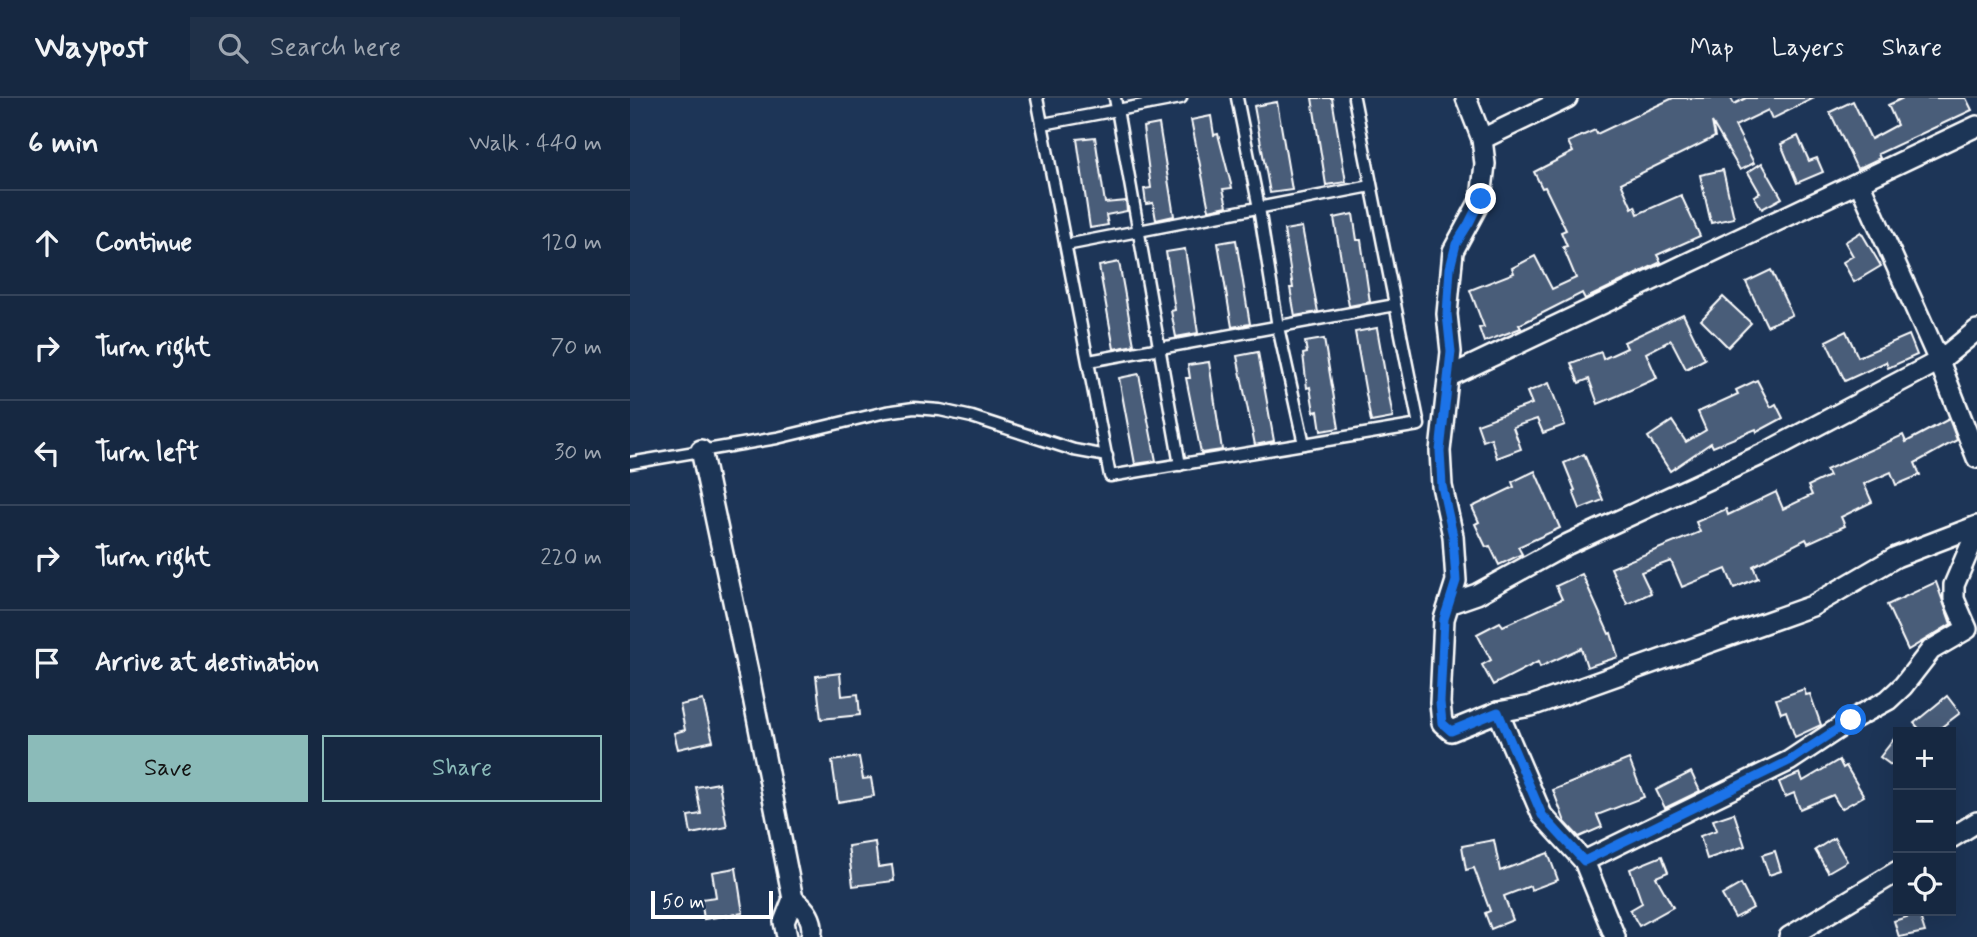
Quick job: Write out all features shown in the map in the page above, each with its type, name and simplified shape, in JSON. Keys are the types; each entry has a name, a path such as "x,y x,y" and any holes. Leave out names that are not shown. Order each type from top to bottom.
{"street":[{"path":"1466,98 1482,139 1485,163 1481,199 1456,244 1450,268 1447,314 1451,352 1450,376 1440,451 1442,486 1453,536 1456,581 1444,619 1440,702 1442,723 1451,731 1498,712 1531,706 1812,606 1896,557 1977,526"},
{"path":"1482,139 1567,98"},
{"path":"1450,376 1977,127"},
{"path":"1859,182 1939,361 1977,458"},
{"path":"1451,603 1477,594 1568,544 1765,453 1939,361 1977,330"},
{"path":"701,450 793,899 784,922 787,937"},
{"path":"1584,861 1789,761 1851,720 1888,700 1931,650 1967,629 1953,593 1977,531"},
{"path":"1498,712 1542,815 1584,861 1615,937"},
{"path":"1956,835 1977,822"},
{"path":"1789,937 1893,874"},
{"path":"793,899 808,913 811,937"}],"lane":[{"path":"1037,98 1110,476 1419,425 1354,98"},
{"path":"1115,98 1180,465"},
{"path":"1043,124 1181,98"},
{"path":"1237,98 1259,208 1278,327 1304,444"},
{"path":"1066,245 1371,186"},
{"path":"1088,361 1395,305"},
{"path":"630,463 777,438 914,408 972,417 1074,450 1107,456"}],"building":[{"path":"1312,98 1332,98 1346,182 1326,185"},
{"path":"1673,98 1731,98 1734,104 1746,98 1814,98 1772,119 1768,110 1735,126 1754,163 1740,170 1712,122 1715,137 1621,183 1632,208 1635,206 1638,214 1681,195 1700,236 1657,255 1661,262 1585,299 1582,293 1519,325 1521,328 1484,342 1479,328 1484,327 1470,290 1514,273 1512,268 1535,256 1552,289 1576,278 1563,247 1567,246 1561,232 1566,230 1545,187 1542,188 1534,172 1573,152 1568,142 1595,130 1597,134"},
{"path":"1903,98 1966,98 1972,110 1878,154 1880,158 1857,169 1830,112 1853,101 1871,139 1897,125 1888,105"},
{"path":"1277,102 1292,190 1270,193 1254,106"},
{"path":"1211,116 1214,135 1218,134 1232,188 1223,189 1227,206 1209,210 1191,120"},
{"path":"1159,124 1174,216 1156,220 1153,203 1146,204 1144,189 1151,188 1143,127"},
{"path":"1798,136 1809,161 1817,158 1823,172 1797,183 1781,144"},
{"path":"1095,137 1105,203 1126,201 1127,211 1106,215 1108,225 1090,228 1077,139"},
{"path":"1762,163 1782,198 1762,209 1754,196 1760,193 1748,172"},
{"path":"1723,170 1734,218 1711,223 1700,175"},
{"path":"1353,214 1357,240 1361,240 1370,302 1349,306 1334,218"},
{"path":"1302,227 1318,312 1295,316 1284,230"},
{"path":"1861,232 1881,266 1854,282 1843,262 1853,256 1845,242"},
{"path":"1236,240 1250,324 1232,327 1218,243"},
{"path":"1185,249 1198,333 1176,337 1171,311 1175,310 1166,252"},
{"path":"1119,262 1134,345 1114,349 1099,266"},
{"path":"1771,270 1792,315 1767,326 1746,282"},
{"path":"1723,297 1751,323 1728,347 1701,320"},
{"path":"1683,314 1705,359 1686,369 1671,340 1646,353 1657,378 1598,404 1589,379 1579,383 1571,363 1601,352 1603,359 1627,348 1624,342"},
{"path":"1377,328 1393,418 1371,422 1355,332"},
{"path":"1846,331 1858,357 1909,335 1917,355 1888,368 1886,362 1845,381 1826,341"},
{"path":"1324,339 1339,428 1321,431 1318,411 1314,412 1310,387 1307,388 1303,354 1307,353 1305,342"},
{"path":"1258,352 1274,441 1255,445 1237,356"},
{"path":"1209,362 1222,450 1201,453 1186,378 1190,378 1188,365"},
{"path":"1139,374 1156,461 1135,464 1119,378"},
{"path":"1757,380 1771,407 1776,404 1783,418 1757,432 1756,429 1713,447 1711,443 1670,471 1648,437 1672,421 1686,442 1706,430 1698,412 1738,394 1736,390"},
{"path":"1549,383 1565,425 1543,433 1537,419 1513,427 1521,449 1497,458 1491,438 1483,441 1477,424 1532,404 1527,392"},
{"path":"1949,419 1957,440 1915,463 1920,475 1896,485 1891,472 1864,484 1872,502 1841,517 1845,526 1808,543 1806,539 1753,566 1758,578 1734,588 1726,569 1682,587 1671,561 1641,572 1651,593 1627,604 1611,568 1700,532 1696,522 1726,509 1728,515 1776,492 1783,509 1812,495 1808,486 1829,476 1826,470 1903,435 1906,442"},
{"path":"1584,454 1603,500 1580,509 1564,463"},
{"path":"1535,471 1560,528 1518,547 1522,554 1499,565 1490,546 1486,547 1475,524 1479,522 1472,507 1514,487 1512,482"},
{"path":"1582,574 1609,634 1611,633 1618,657 1587,667 1581,648 1540,667 1538,662 1493,685 1482,665 1491,660 1477,634 1500,622 1503,626 1562,599 1556,586"},
{"path":"1936,582 1951,624 1908,650 1887,605"},
{"path":"840,673 842,696 858,694 860,715 821,719 816,676"},
{"path":"1804,689 1806,695 1810,694 1821,725 1795,737 1786,711 1781,713 1776,699"},
{"path":"1947,696 1960,713 1942,727 1918,727 1914,723"},
{"path":"703,700 713,741 678,749 674,733 685,730 680,705"},
{"path":"1893,740 1891,765 1880,757"},
{"path":"859,757 863,779 871,778 874,796 838,802 832,761"},
{"path":"1629,759 1644,797 1597,815 1602,827 1579,837 1565,822 1553,790"},
{"path":"1839,760 1843,768 1846,766 1864,796 1841,809 1833,795 1800,809 1794,793 1785,797 1779,782 1800,773 1803,781"},
{"path":"1691,772 1700,791 1665,808 1656,790"},
{"path":"719,783 727,827 691,834 688,816 701,814 696,787"},
{"path":"1734,813 1745,846 1707,859 1700,836 1717,830 1713,820"},
{"path":"1834,838 1847,861 1828,872 1815,850"},
{"path":"1494,840 1500,871 1548,853 1558,880 1531,890 1530,886 1504,896 1513,920 1491,929 1485,913 1490,911 1474,868 1466,870 1462,846"},
{"path":"875,842 878,867 892,865 894,881 853,886 848,846"},
{"path":"1775,851 1781,871 1769,875 1762,855"},
{"path":"1662,856 1668,872 1656,877 1673,907 1639,926 1630,910 1642,903 1630,869"},
{"path":"736,868 743,913 704,919 701,899 716,897 712,872"},
{"path":"1741,884 1753,908 1735,918 1722,895"},
{"path":"1920,916 1925,932 1899,937 1894,921"}],"route":[{"path":"1481,199 1456,244 1450,268 1447,314 1451,352 1450,376 1440,451 1442,486 1453,536 1456,581 1444,619 1440,702 1442,723 1446,729 1451,731 1498,712 1542,815 1550,827 1564,838 1584,861 1789,761 1851,720"}]}
